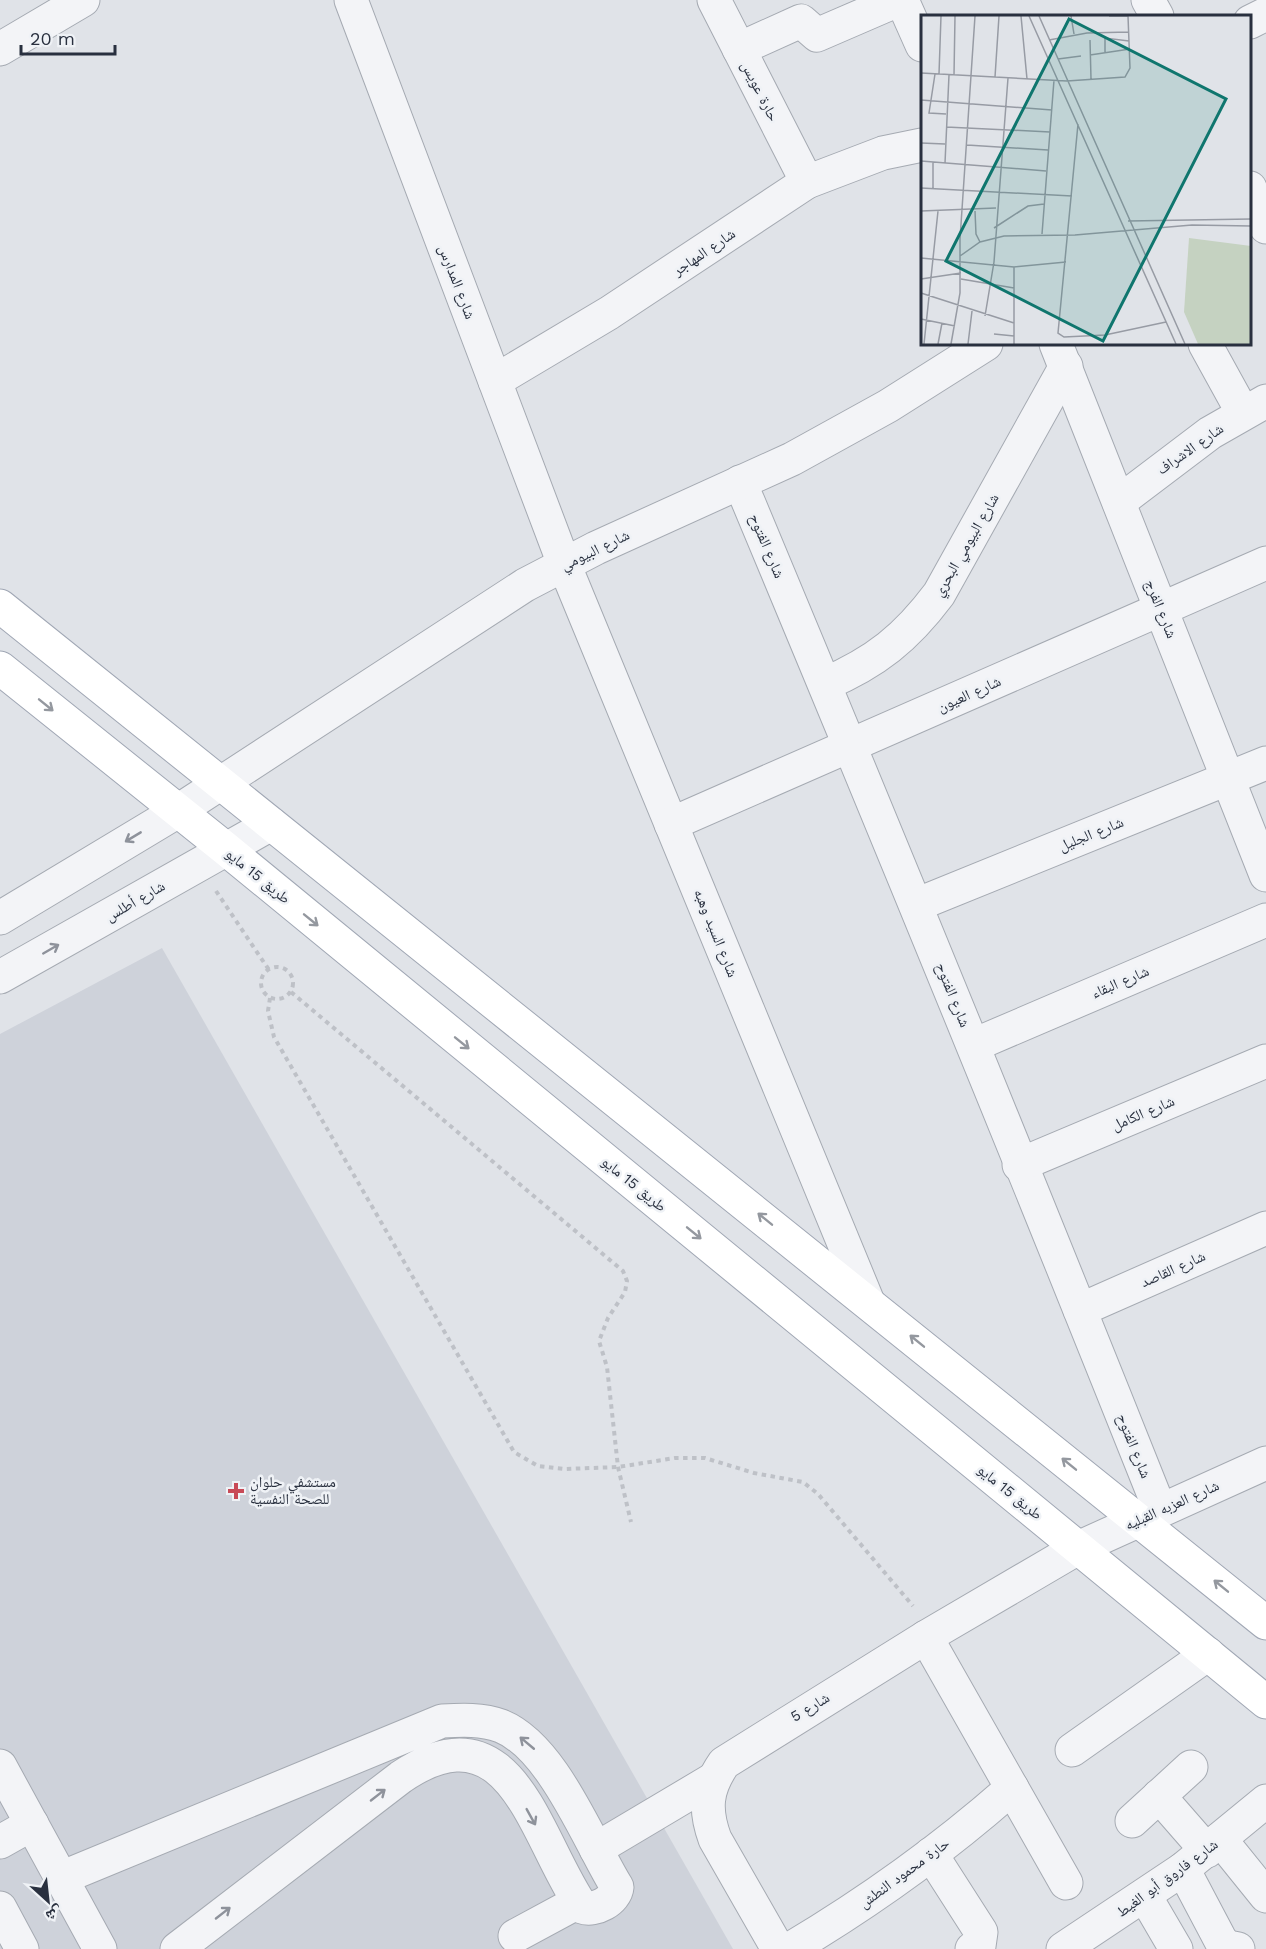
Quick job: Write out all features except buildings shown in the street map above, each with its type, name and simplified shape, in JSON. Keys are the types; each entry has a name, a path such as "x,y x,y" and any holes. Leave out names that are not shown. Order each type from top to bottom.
{"main road":[{"path":"0,606 868,1302 1149,1515 1266,1623"},
{"name":"طريق 15 مايو","path":"0,668 178,811 212,857 1078,1548 1266,1702"}],"street":[{"path":"0,49 83,0"},
{"name":"شارع المدارس","path":"351,0 564,564"},
{"name":"حارة عويس","path":"714,0 807,182"},
{"path":"739,49 801,21 817,35 900,0 921,43"},
{"path":"1148,0 1156,15"},
{"path":"1251,22 1266,14"},
{"name":"شارع المهاجر","path":"495,381 609,313 807,182 883,153 921,145"},
{"path":"1251,190 1266,227"},
{"name":"شارع البيومي","path":"218,783 488,608 564,564 792,459 850,428 984,345"},
{"path":"1206,345 1254,407"},
{"name":"شارع الفرج","path":"1061,355 1266,875"},
{"name":"شارع البيومي البحري","path":"825,684 878,658 901,639 939,594 1061,355"},
{"name":"شارع الاشراف","path":"1119,502 1209,433 1254,407"},
{"name":"شارع الفتوح","path":"740,482 974,1045 1019,1165 1080,1310 1149,1515"},
{"name":"شارع العيون","path":"671,824 1266,563"},
{"name":"شارع السيد وهبه","path":"564,564 868,1302"},
{"name":"شارع الجليل","path":"916,904 1266,763"},
{"path":"0,918 178,811 218,783"},
{"name":"شارع أطلس","path":"0,978 271,824"},
{"name":"شارع البقاء","path":"974,1045 1266,920"},
{"name":"شارع الكامل","path":"1019,1165 1266,1061"},
{"name":"شارع القاصد","path":"1080,1310 1266,1228"},
{"name":"شارع العزبه القبليه","path":"1078,1548 1266,1463"},
{"name":"شارع 5","path":"712,1780 724,1763 740,1750 1078,1548"},
{"path":"931,1635 1065,1883"},
{"path":"1072,1750 1208,1654"},
{"path":"62,1878 442,1721 472,1720 501,1726 527,1741 547,1763 617,1887 616,1893 588,1910 582,1908 513,1784 488,1762 472,1755 447,1754 423,1762 401,1777 177,1949"},
{"path":"0,1766 100,1949"},
{"path":"1132,1821 1191,1767"},
{"path":"596,1849 712,1780"},
{"path":"712,1780 707,1799 707,1819 778,1949"},
{"name":"حارة محمود النطش","path":"790,1949 884,1891 1012,1788"},
{"path":"1159,1796 1203,1853 1266,1896"},
{"name":"شارع فاروق أبو الغيط","path":"1065,1948 1145,1896 1203,1853 1266,1801"},
{"path":"0,1842 32,1824"},
{"path":"1203,1853 1221,1941 1228,1947 1239,1949"},
{"path":"931,1854 981,1932 979,1946 972,1949"},
{"path":"1145,1896 1176,1949"},
{"path":"515,1936 578,1902"},
{"path":"0,1908 22,1949"}],"path":[{"path":"212,857 269,970"},
{"path":"269,970 285,969 291,975 293,984 291,992 282,999 270,998"},
{"path":"269,970 261,984 270,998 269,1018 274,1037 514,1452 538,1466 565,1469 618,1467 675,1458 705,1458 754,1473 803,1482 818,1494 931,1635"},
{"path":"291,992 623,1271 627,1281 625,1292 608,1318 599,1341 607,1367 618,1467 631,1522"}],"shaded area":[{"name":"مستشفي حلوان للصحة النفسية","path":"162,948 733,1949 0,1949 0,1034"}],"place":[{"name":"مستشفي حلوان للصحة النفسية","path":"236,1491"}]}
